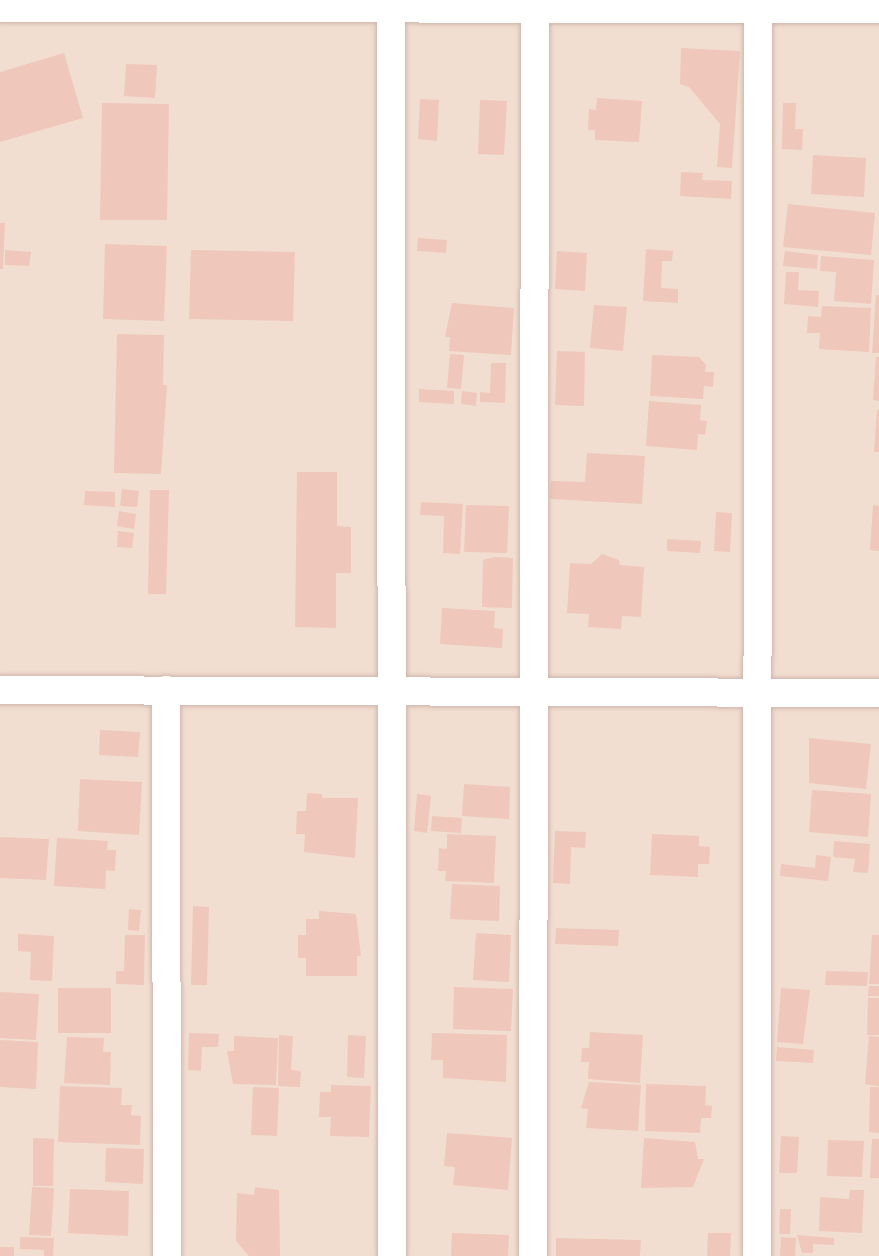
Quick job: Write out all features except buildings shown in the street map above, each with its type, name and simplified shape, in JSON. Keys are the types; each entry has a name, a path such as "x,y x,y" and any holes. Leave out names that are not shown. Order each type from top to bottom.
{"street":[{"path":"0,8 172,4 758,4 879,9"},
{"path":"757,1256 754,693 758,4"},
{"path":"391,5 392,1256"},
{"path":"533,1256 535,5"},
{"path":"0,690 879,693"},
{"path":"166,690 167,1256"}],"shaded area":[{"path":"0,0 879,0 879,1256 0,1256"}]}
